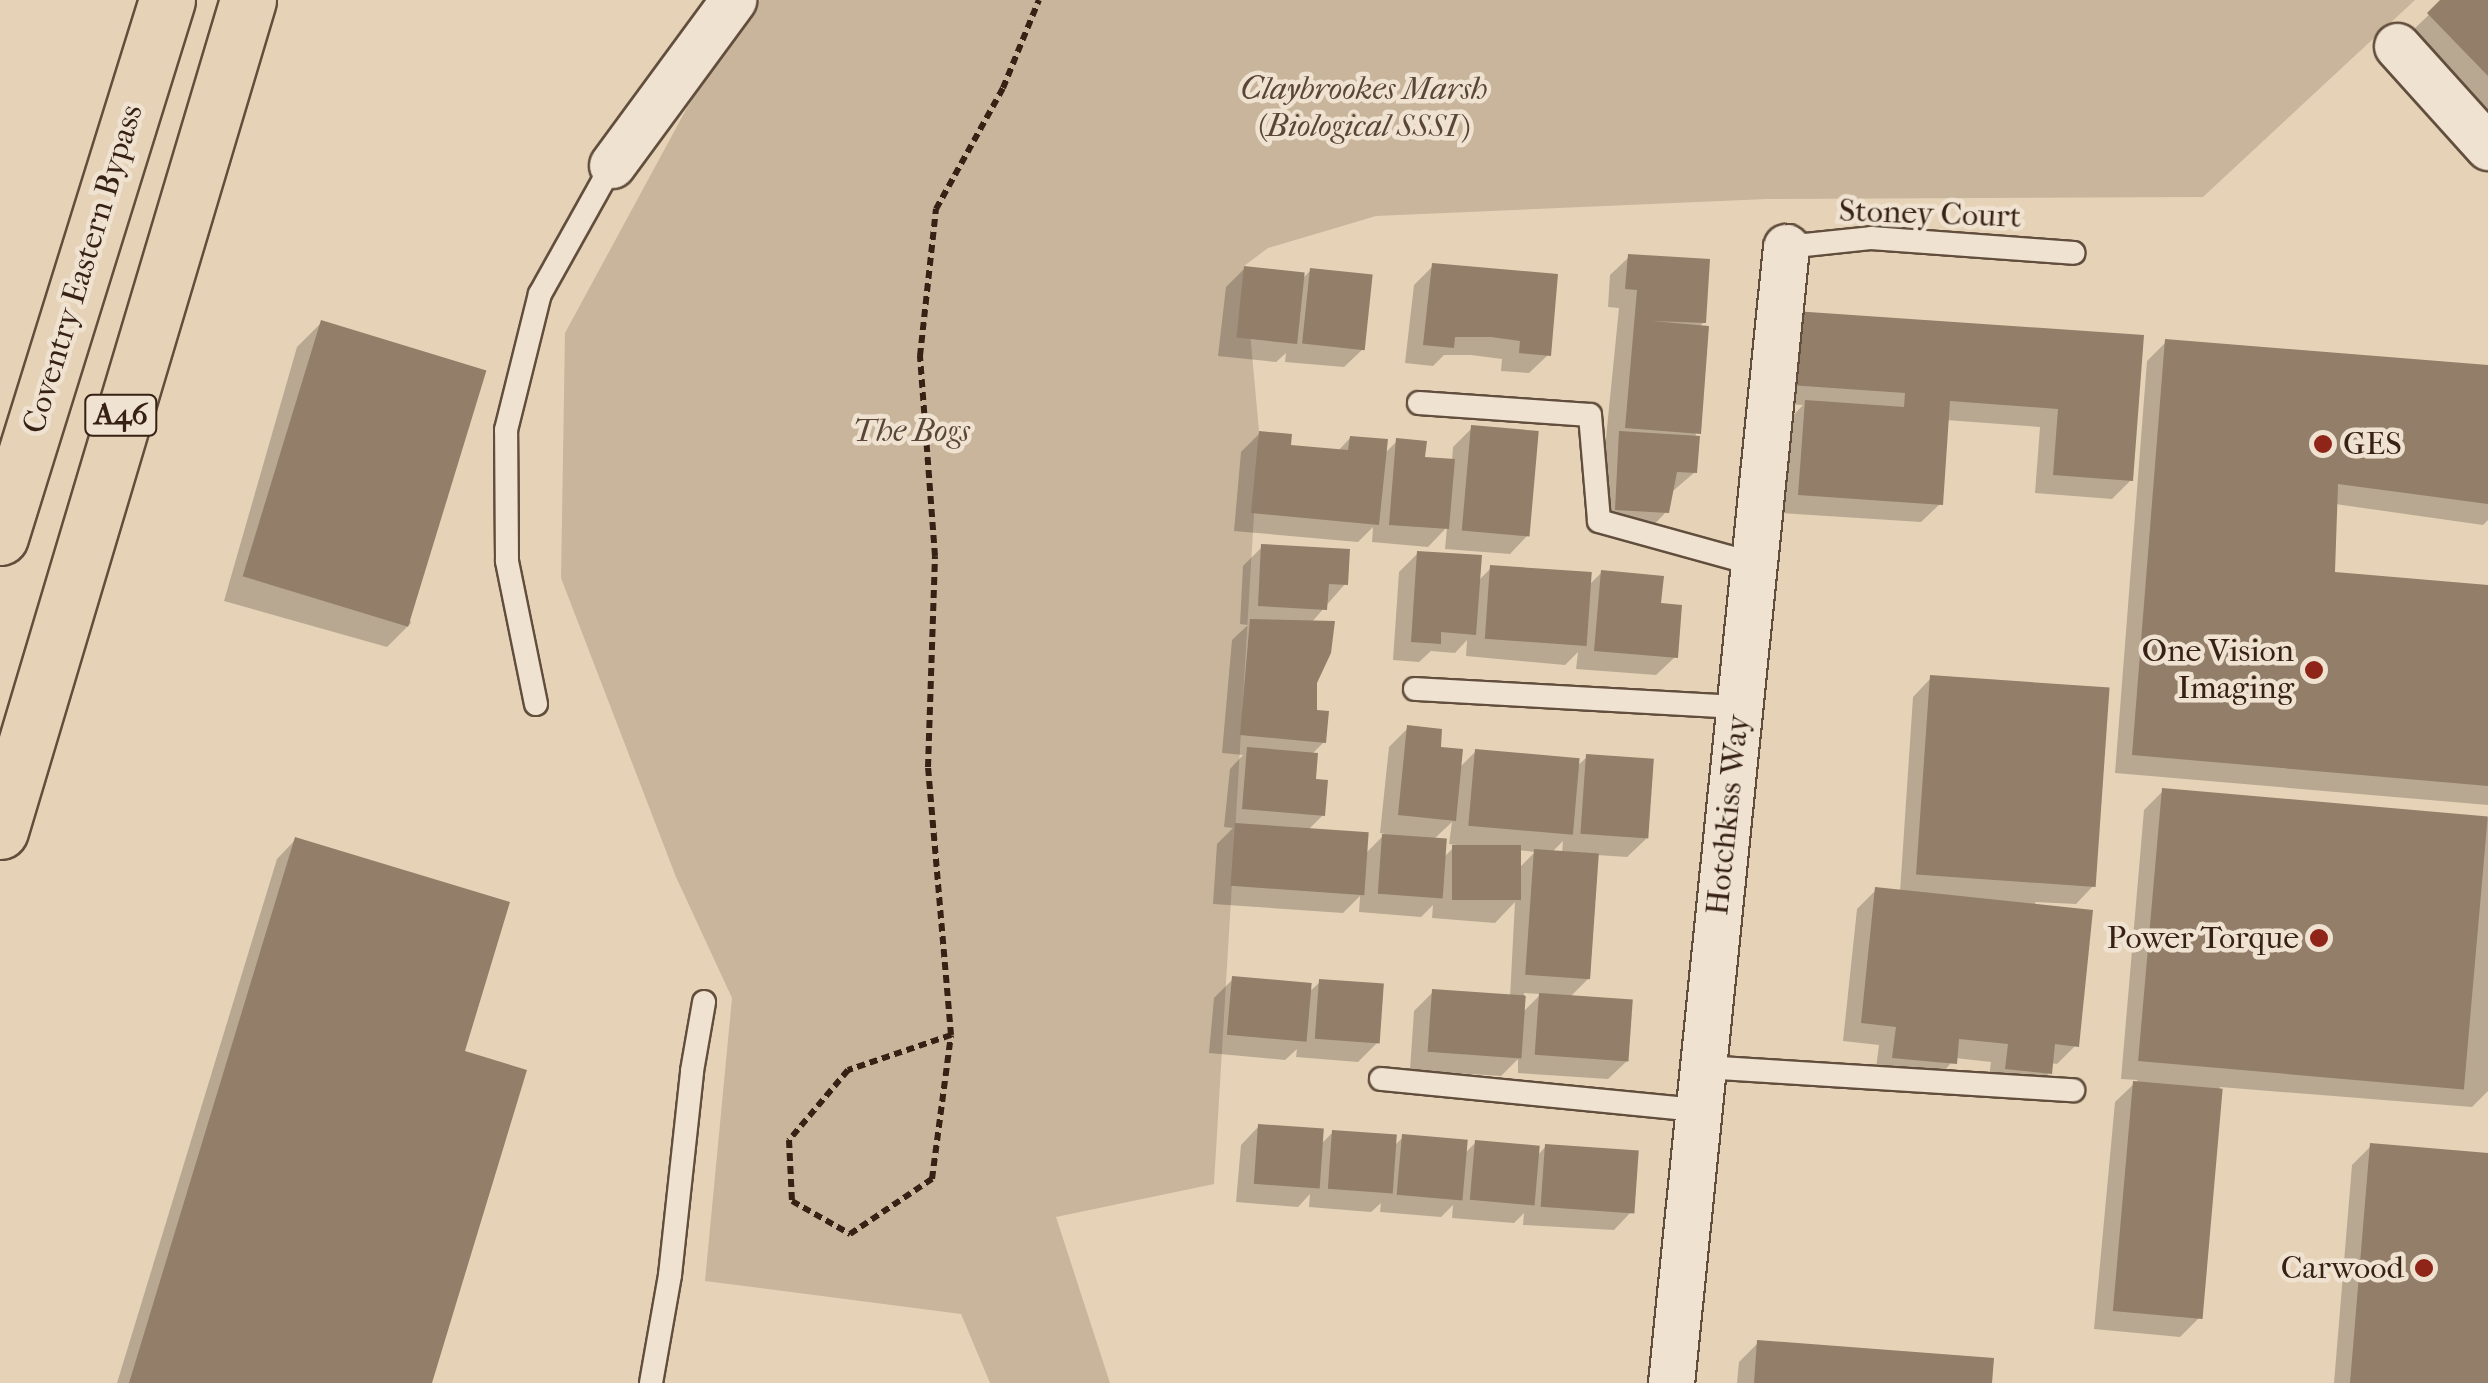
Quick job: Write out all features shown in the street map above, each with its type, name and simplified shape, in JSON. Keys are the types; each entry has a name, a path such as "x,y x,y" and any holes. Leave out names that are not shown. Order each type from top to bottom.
{"highway":[{"name":"Coventry Eastern Bypass","path":"0,537 167,0"},
{"name":"A46","path":"0,831 248,0"}],"street":[{"path":"612,164 732,0"},
{"path":"2398,46 2488,147"},
{"name":"Hotchkiss Way","path":"1671,1383 1786,247"}],"lane":[{"path":"536,704 507,561 506,430 540,294 612,164"},
{"name":"Stoney Court","path":"1786,247 1871,238 2073,253"},
{"path":"1419,402 1590,416 1598,521 1754,564"},
{"path":"1415,690 1740,706"},
{"path":"651,1383 670,1275 692,1071 704,1002"},
{"path":"1381,1079 1701,1088 2073,1090"}],"path":[{"path":"950,1035 848,1070 789,1140 792,1201 850,1234 932,1179 950,1035 928,767 935,556 920,356 936,208 1002,88 1039,0"}],"green space":[{"name":"The Bogs","path":"760,0 2415,0 2203,197 1767,199 1376,216 1268,248 1244,266 1259,431 1214,1184 1056,1217 1110,1383 990,1383 961,1314 705,1281 732,998 676,877 561,578 565,333 688,106"}],"building":[{"path":"2440,0 2488,0 2488,76 2427,13"},
{"path":"1628,254 1710,259 1706,323 1652,321 1709,326 1701,434 1625,428 1637,290 1625,289"},
{"path":"1432,263 1558,274 1551,356 1519,353 1520,341 1491,337 1455,337 1454,348 1423,345"},
{"path":"1244,266 1305,272 1297,344 1236,338"},
{"path":"1310,268 1373,275 1365,350 1302,344"},
{"path":"1794,311 2144,335 2133,481 2053,475 2058,409 1950,401 1943,505 1798,495 1805,400 1904,407 1905,393 1789,385"},
{"path":"321,320 486,371 408,627 243,576"},
{"path":"2165,339 2488,365 2488,504 2338,484 2335,572 2488,585 2488,786 2132,755"},
{"path":"1471,425 1539,431 1530,537 1462,531"},
{"path":"1259,431 1292,434 1291,445 1348,450 1350,436 1388,439 1379,525 1251,513"},
{"path":"1619,431 1700,436 1697,473 1677,472 1669,513 1615,510"},
{"path":"1396,438 1427,441 1425,457 1455,459 1449,529 1389,525"},
{"path":"1261,544 1350,549 1348,585 1329,584 1327,610 1258,606"},
{"path":"1417,551 1482,555 1476,635 1441,632 1441,644 1411,642"},
{"path":"1490,565 1592,572 1587,646 1485,639"},
{"path":"1601,570 1664,576 1661,603 1682,605 1678,658 1594,651"},
{"path":"1250,619 1335,621 1331,653 1317,683 1317,710 1329,711 1326,743 1240,735"},
{"path":"1930,675 2110,688 2096,887 1916,875"},
{"path":"1407,725 1442,729 1441,747 1463,749 1456,821 1398,815"},
{"path":"1247,747 1318,753 1316,779 1328,780 1325,816 1242,809"},
{"path":"1475,749 1580,758 1573,835 1468,826"},
{"path":"1586,754 1654,759 1648,839 1580,834"},
{"name":"Power Torque","path":"2162,788 2488,816 2464,1089 2138,1061"},
{"path":"1235,823 1369,832 1364,895 1231,886"},
{"path":"1382,834 1447,839 1443,898 1378,894"},
{"path":"295,837 510,902 465,1051 527,1070 432,1383 129,1383"},
{"path":"1452,845 1521,845 1521,900 1452,900"},
{"path":"1534,849 1599,854 1590,979 1525,975"},
{"path":"1875,887 2093,910 2079,1047 2055,1044 2052,1074 2005,1069 2008,1044 1959,1039 1957,1064 1892,1058 1896,1027 1861,1023"},
{"path":"1232,976 1312,983 1307,1042 1227,1035"},
{"path":"1319,979 1384,984 1380,1043 1315,1039"},
{"path":"1432,989 1526,996 1521,1058 1428,1052"},
{"path":"1539,993 1633,1000 1628,1061 1535,1055"},
{"path":"2133,1081 2223,1089 2203,1319 2113,1311"},
{"path":"1258,1124 1324,1129 1320,1188 1254,1184"},
{"path":"1332,1130 1397,1135 1393,1193 1328,1189"},
{"path":"1402,1134 1468,1140 1462,1201 1397,1195"},
{"path":"1475,1140 1540,1146 1535,1205 1470,1200"},
{"name":"Carwood","path":"2370,1143 2488,1153 2488,1383 2350,1383"},
{"path":"1545,1144 1639,1151 1634,1213 1541,1207"},
{"path":"1757,1340 1994,1358 1992,1383 1754,1383"}],"place":[{"name":"GES","path":"2323,444"},
{"name":"One Vision Imaging","path":"2314,670"},
{"name":"Power Torque","path":"2319,938"},
{"name":"Carwood","path":"2424,1268"}],"park label":[{"name":"Claybrookes Marsh (Biological SSSI)","path":"1364,108"}]}
